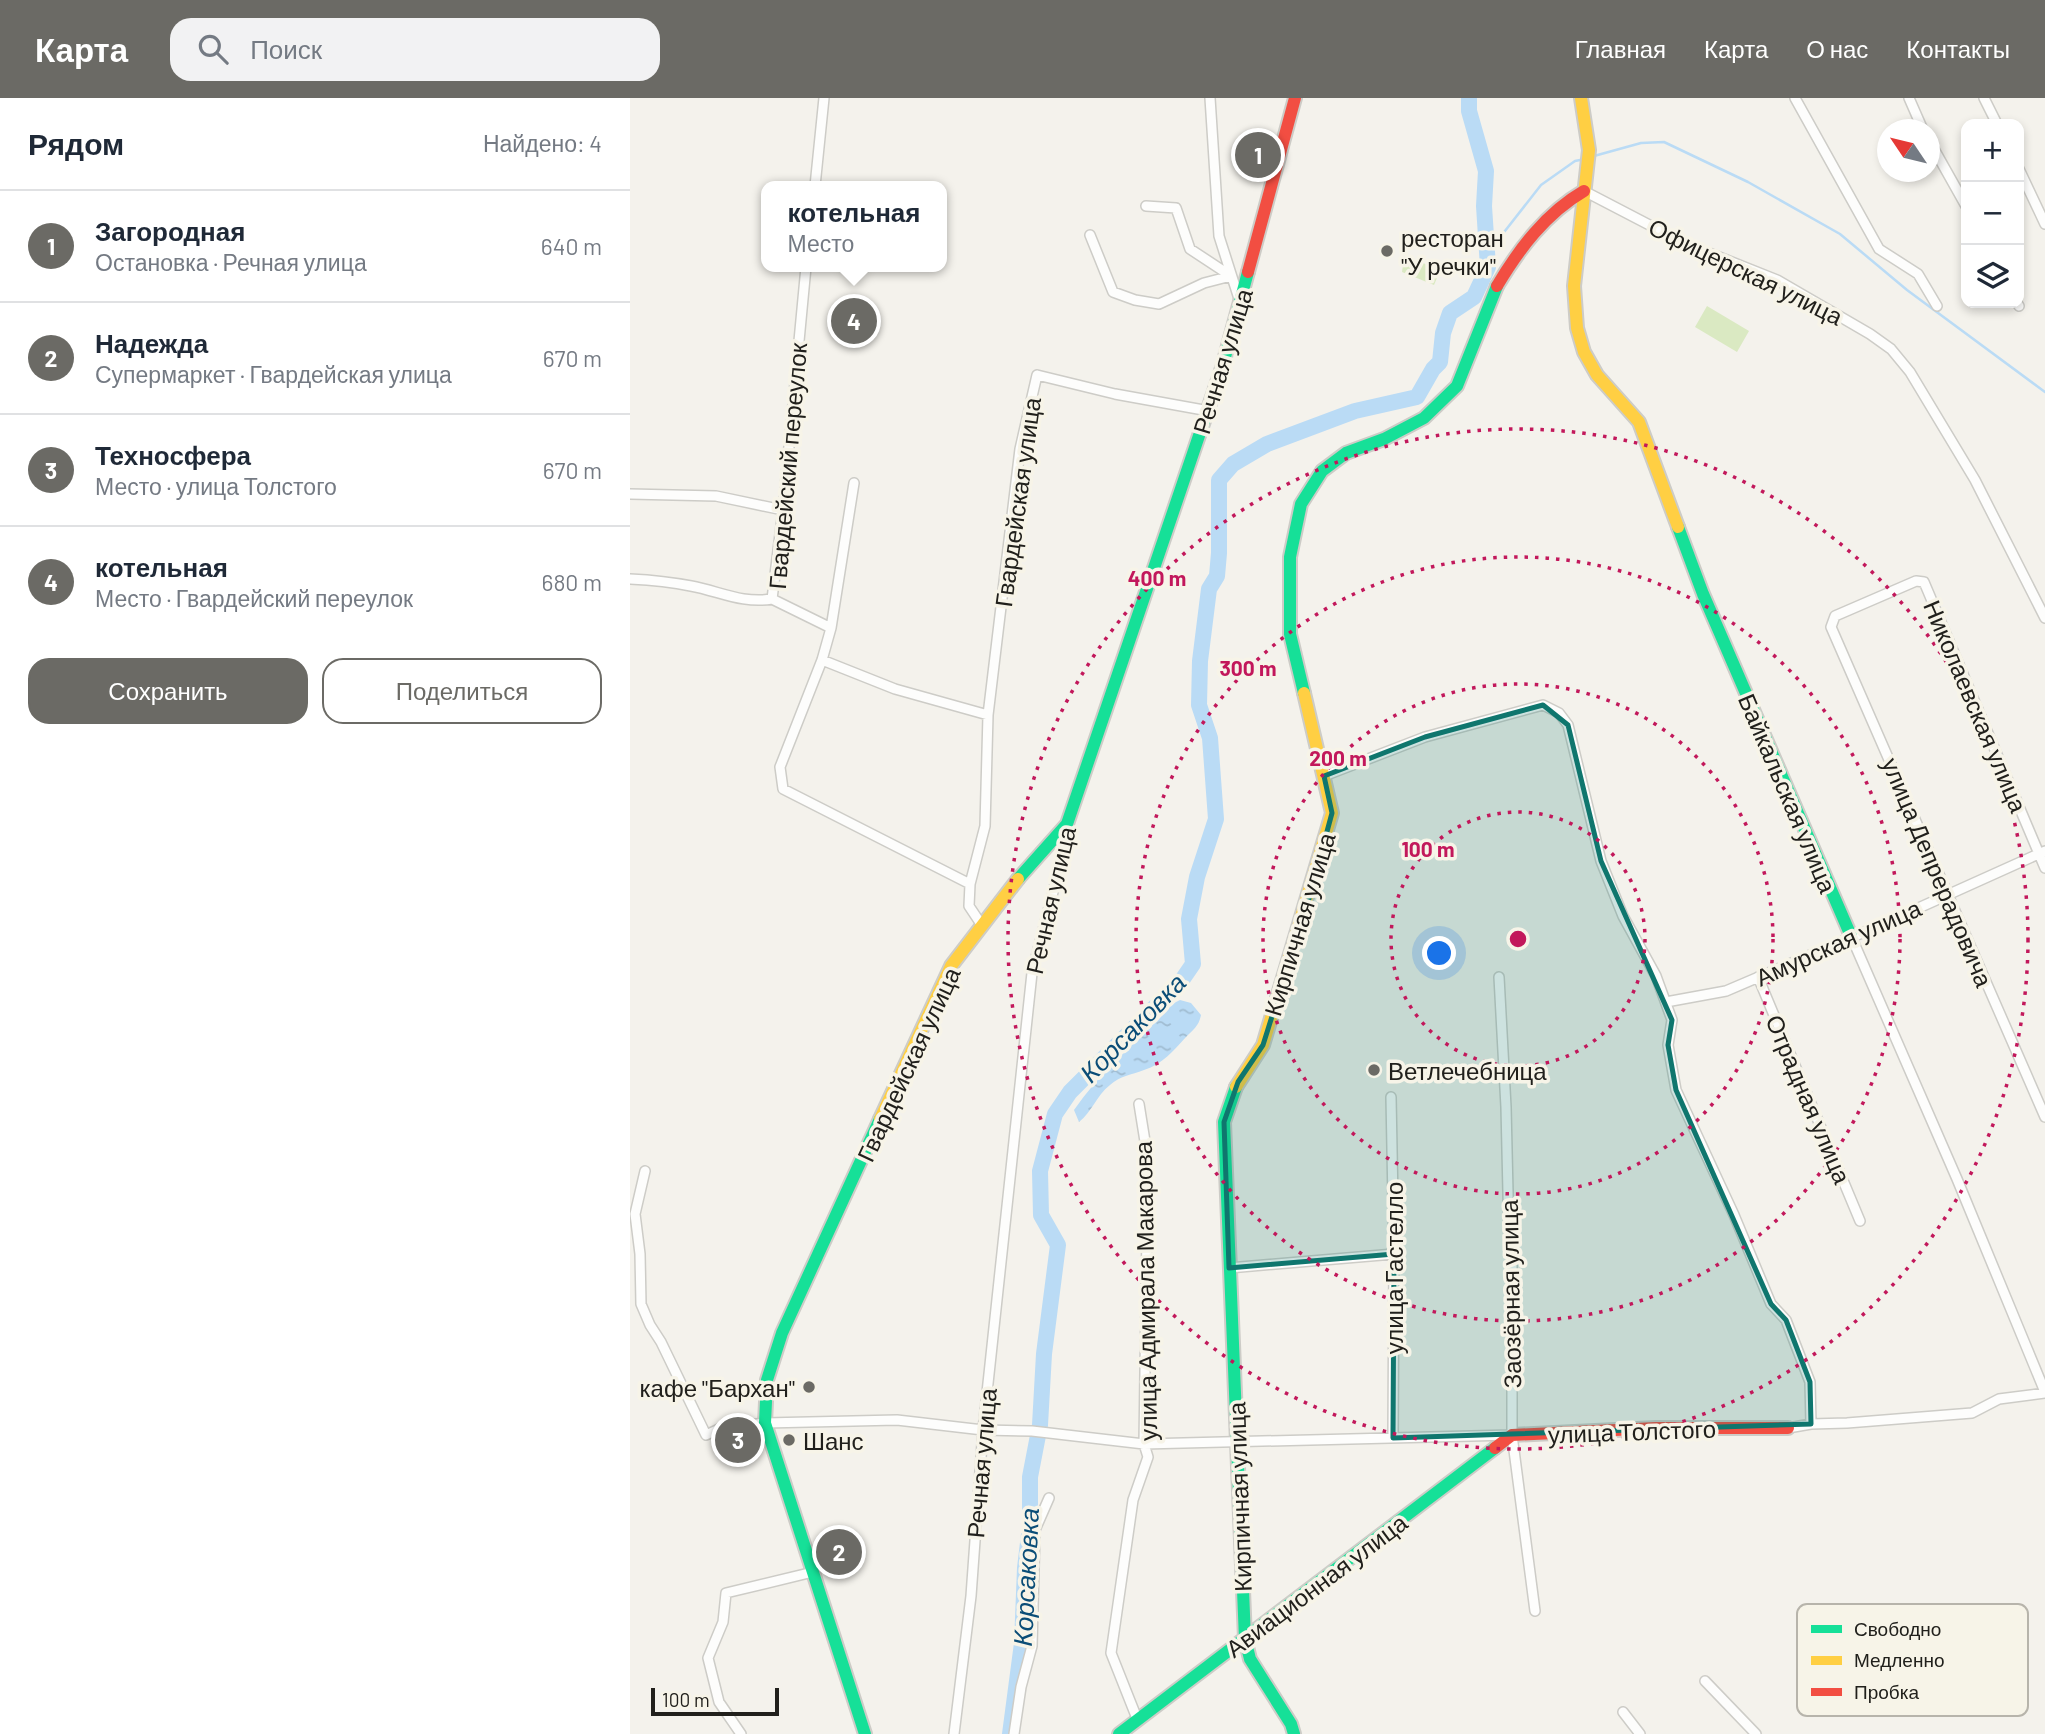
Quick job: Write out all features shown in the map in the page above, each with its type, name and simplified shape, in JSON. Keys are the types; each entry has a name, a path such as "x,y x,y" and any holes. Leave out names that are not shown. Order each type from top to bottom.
{"street":[{"path":"816,181 824,98"},
{"path":"1210,98 1219,236 1240,303"},
{"name":"Речная улица","path":"954,1734 971,1596 983,1430 1032,973 1060,865 1067,824 1209,411 1296,98"},
{"path":"1581,98 1587,134 1588,171 1584,191"},
{"path":"1795,98 1879,249 1918,274 1937,306"},
{"path":"1909,98 1918,119"},
{"path":"1984,98 1994,119"},
{"path":"1940,160 1961,197"},
{"path":"2024,180 2045,224"},
{"name":"Офицерская улица","path":"1584,191 1684,243 1777,281 1870,334 1891,349 1910,372 1975,480 2045,618"},
{"name":"Кирпичная улица","path":"1294,1734 1291,1724 1250,1658 1245,1639 1224,1122 1238,1082 1263,1045 1308,902 1332,813 1290,634 1290,557 1301,504 1322,471 1346,453 1384,439 1424,418 1457,386 1497,285 1521,248 1562,204 1584,191"},
{"name":"Байкальская улица","path":"1584,191 1573,286 1577,328 1584,352 1597,375 1639,422 1703,594 1836,907 1957,1180 2045,1393"},
{"path":"1146,206 1176,208 1190,249 1231,276"},
{"path":"1090,235 1113,292 1135,300 1159,304 1204,283 1231,276"},
{"name":"Гвардейский переулок","path":"807,272 772,598 831,628"},
{"name":"Гвардейская улица","path":"865,1734 778,1455 765,1423 767,1380 782,1333 951,966 981,924 969,906 970,884 985,826 988,715 1020,449 1037,375 1115,394 1209,411"},
{"path":"854,483 831,628 822,660 780,766 783,789 970,884"},
{"path":"630,494 716,496 783,510"},
{"path":"630,579 694,586 716,594 758,601 772,598"},
{"name":"улица Депрерадовича","path":"1924,582 1916,581 1835,616 1831,627 2045,1117"},
{"name":"Николаевская улица","path":"1924,582 2042,853 2045,868"},
{"path":"822,660 895,689 988,715"},
{"path":"1324,776 1425,737 1543,705 1559,713 1569,724 1601,861 1623,916 1656,976 1672,1020 1668,1045 1676,1090 1734,1215 1771,1304 1787,1320 1810,1382 1811,1424"},
{"path":"981,924 1067,824"},
{"name":"Амурская улица","path":"1666,1002 1726,991 1851,936 1883,925 2042,853"},
{"name":"Заозёрная улица","path":"1499,976 1509,1236 1512,1254 1512,1435 1535,1611"},
{"name":"Отрадная улица","path":"1758,977 1860,1221"},
{"name":"улица Гастелло","path":"1391,1097 1393,1438"},
{"name":"улица Адмирала Макарова","path":"1138,1721 1111,1653 1133,1500 1148,1457 1144,1444 1149,1160 1139,1104"},
{"name":"улица Толстого","path":"645,1171 635,1214 640,1254 641,1304 649,1325 661,1342 704,1431 765,1423 897,1420 1144,1444 1512,1435 1656,1428 1788,1428 1811,1424 1972,1413 1999,1399 2045,1393"},
{"path":"1229,1268 1394,1254"},
{"name":"Авиационная улица","path":"1119,1734 1512,1435"},
{"path":"1014,1734 1021,1687 1032,1646 1035,1530 1049,1498"},
{"path":"741,1734 719,1702 708,1658 723,1622 726,1593 813,1572"},
{"path":"1704,1681 1756,1734"},
{"path":"1623,1712 1640,1734"}],"highlighted area":[{"path":"1543,705 1568,725 1601,861 1672,1020 1668,1045 1676,1090 1771,1304 1786,1320 1810,1382 1811,1424 1393,1438 1394,1254 1229,1268 1224,1122 1238,1082 1263,1045 1308,902 1332,813 1324,776 1425,737"}],"green space":[{"path":"1408,260 1417,260 1440,271 1434,285 1402,272 1403,265"},
{"path":"1707,306 1749,331 1737,352 1695,327"}],"water":[{"path":"1180,1000 1191,1003 1201,1015 1195,1028 1162,1061 1110,1085 1079,1122 1074,1110 1093,1085"}],"waterway":[{"name":"Корсаковка","path":"1010,1734 1022,1643 1025,1568 1030,1526 1030,1477 1040,1425 1044,1354 1058,1245 1041,1215 1040,1171 1055,1114 1070,1092 1182,980 1193,964 1189,919 1197,877 1216,819 1210,738 1199,705 1200,661 1209,589 1217,576 1219,480 1233,464 1267,444 1355,411 1417,397 1440,362 1443,333 1450,313 1474,297 1488,267 1484,206 1486,171 1469,111 1469,98"},
{"path":"1594,156 1641,143 1664,142 1748,182 1840,234 1907,290 2045,392"},
{"path":"1488,267 1494,245 1541,185 1575,161 1585,159"}],"traffic: fast":[{"path":"1018,879 1067,824 1222,368 1248,272"},
{"path":"1304,693 1290,634 1290,557 1301,504 1322,471 1346,453 1384,439 1424,418 1457,386 1497,286"},
{"path":"1678,527 1703,594 1851,936"},
{"path":"1236,1087 1224,1122 1245,1639 1250,1659 1291,1724 1294,1734"},
{"path":"865,1734 765,1423 767,1380 782,1333 880,1119"},
{"path":"1119,1734 1495,1448"}],"traffic: slow":[{"path":"1581,98 1589,150 1574,286 1577,328 1584,352 1597,375 1639,422 1678,527"},
{"path":"1236,1087 1263,1045 1332,813 1304,693"},
{"path":"880,1119 951,966 1018,879"}],"traffic: jam":[{"path":"1248,272 1295,98"},
{"path":"1497,286 1534,233 1557,210 1584,191"},
{"path":"1495,1448 1512,1435 1656,1428 1788,1428"}],"place":[{"name":"Загородная","path":"1258,155"},
{"name":"ресторан \"У речки\"","path":"1387,251"},
{"name":"котельная","path":"854,321"},
{"name":"Ветлечебница","path":"1374,1070"},
{"name":"кафе \"Бархан\"","path":"809,1387"},
{"name":"Техносфера","path":"738,1440"},
{"name":"Шанс","path":"789,1440"},
{"name":"Надежда","path":"839,1552"}]}
